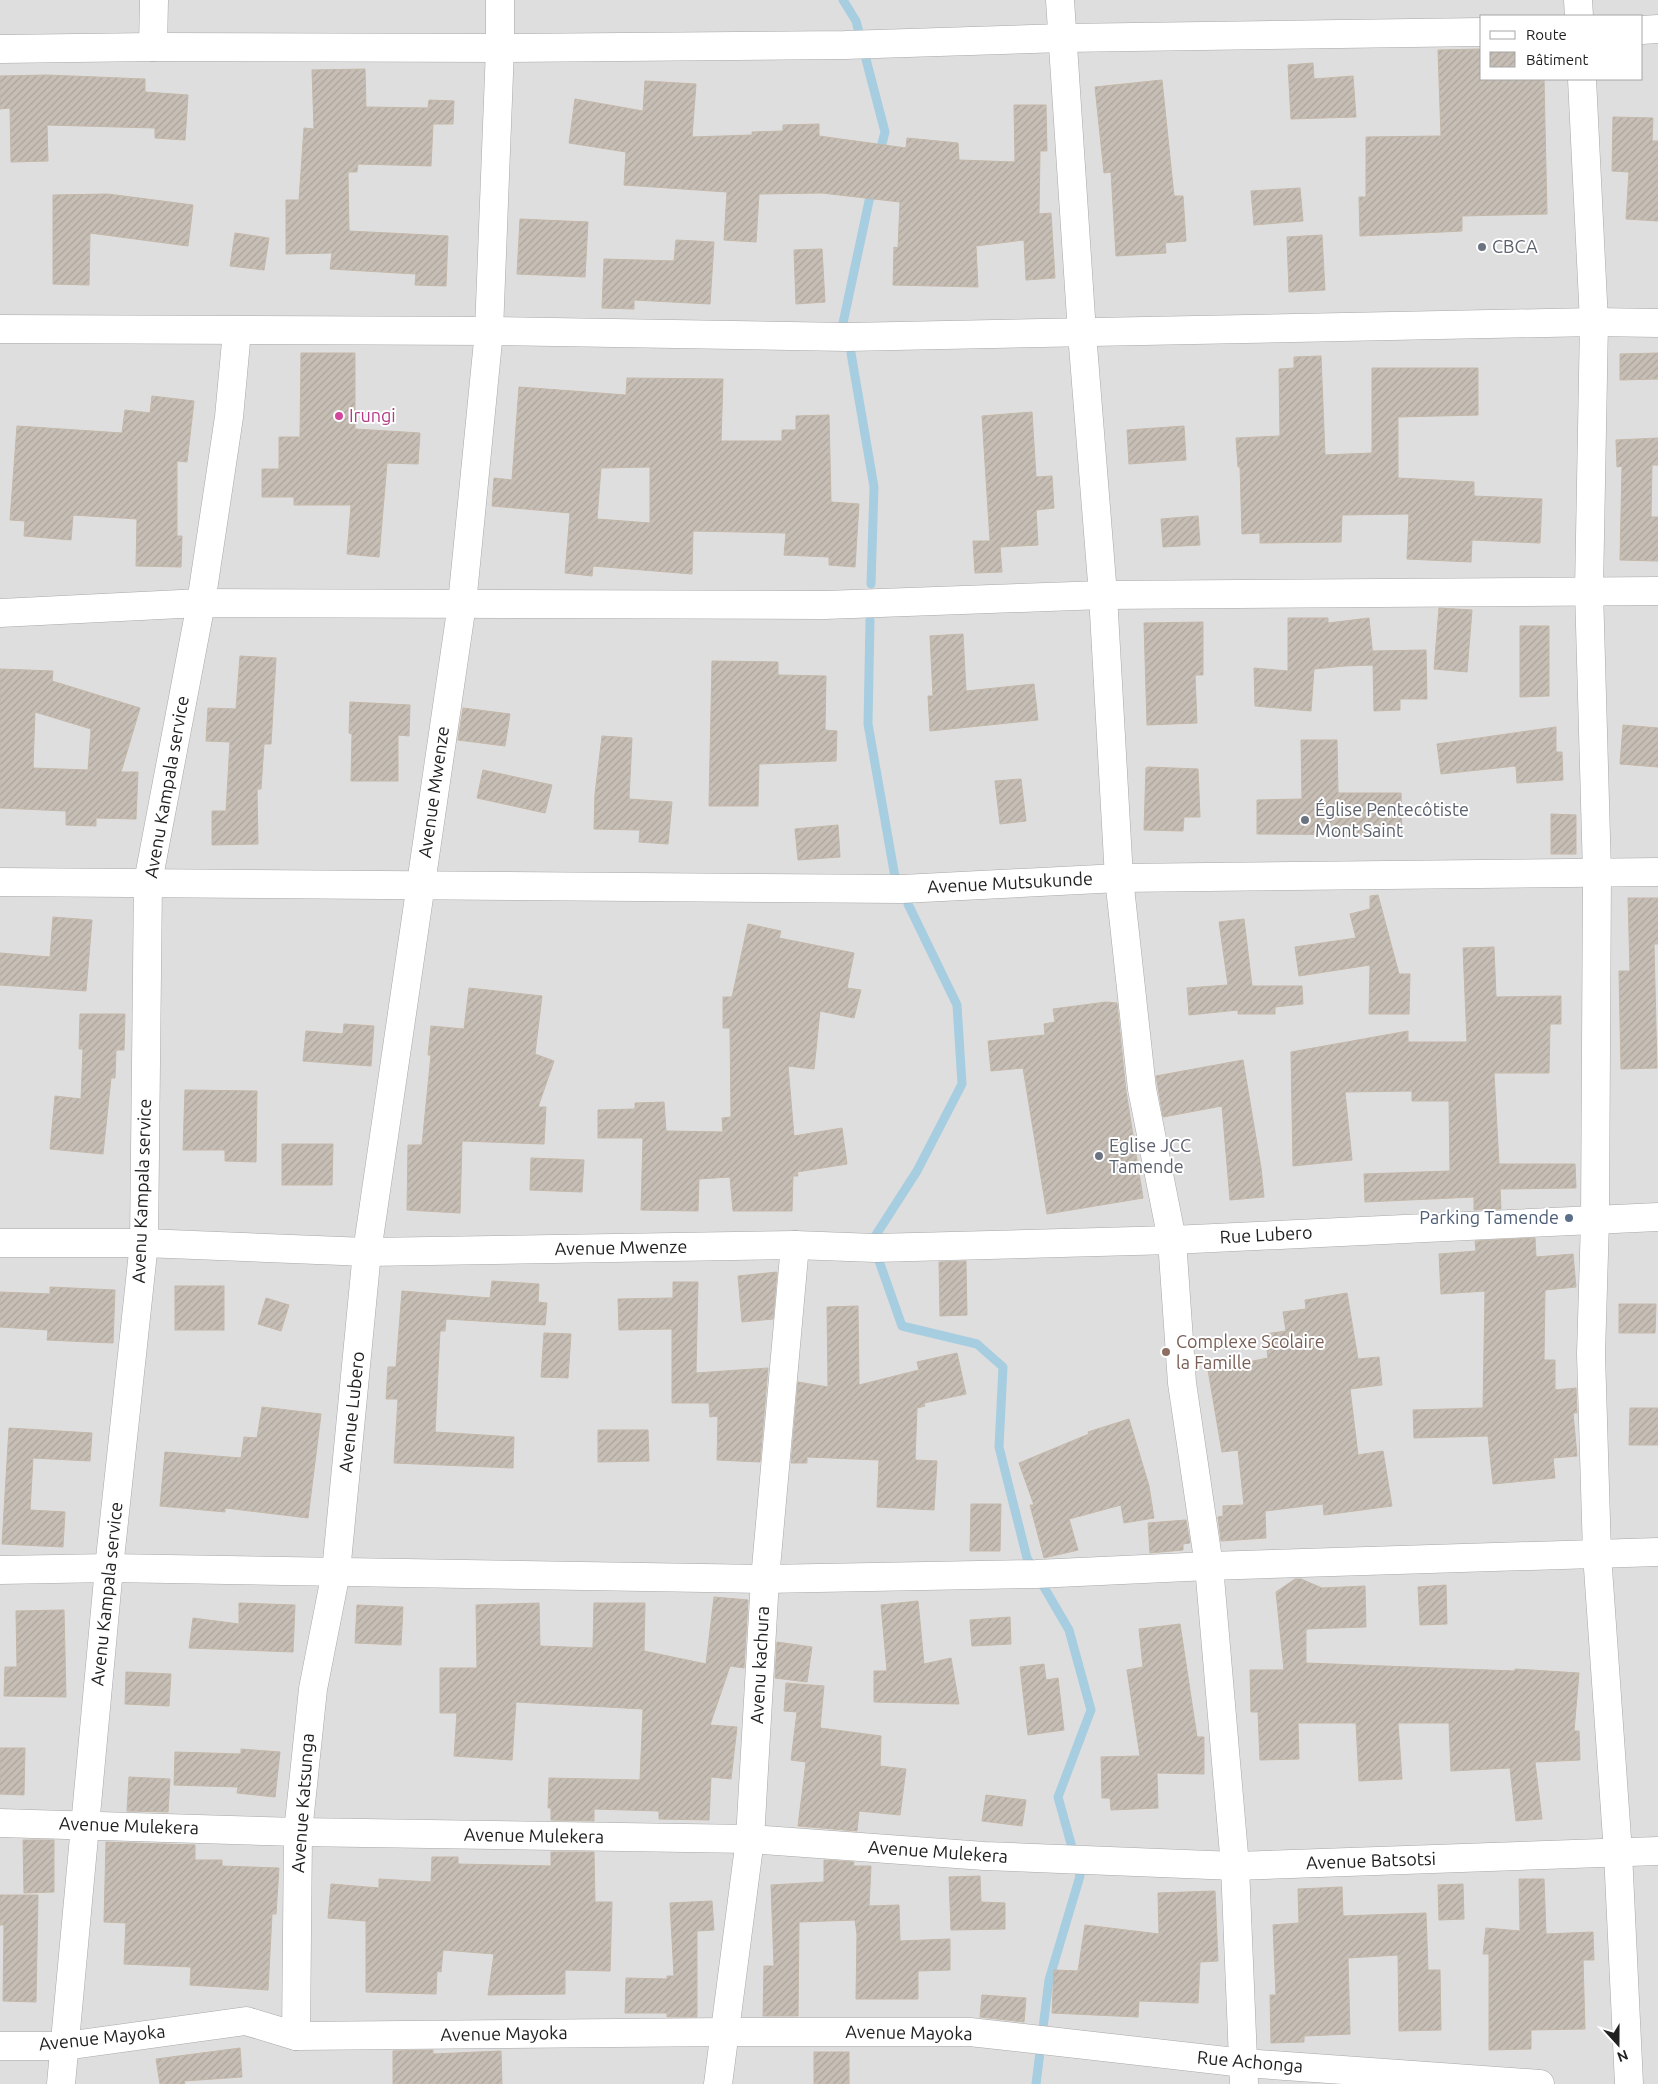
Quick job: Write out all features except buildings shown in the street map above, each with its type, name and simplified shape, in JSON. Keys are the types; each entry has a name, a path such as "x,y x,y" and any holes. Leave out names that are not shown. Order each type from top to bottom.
{"street":[{"path":"153,47 154,0"},
{"name":"Avenue Mwenze","path":"367,1252 462,604 489,331 500,48 500,0"},
{"path":"1060,0 1082,334 1103,595 1119,878 1142,1089 1172,1240 1182,1383 1209,1566 1236,1866 1244,2074"},
{"path":"1578,0 1579,15"},
{"path":"1643,30 1658,29"},
{"path":"0,49 844,45 1064,38 1480,32"},
{"path":"1582,80 1594,322 1589,590 1597,873 1595,1220 1591,1354 1597,1554 1618,1853 1630,2084"},
{"path":"0,329 489,331 847,337 1082,334 1594,322 1658,323"},
{"name":"Avenu Kampala service","path":"61,2084 109,1568 144,1244 148,882 201,603 229,417 237,331"},
{"path":"0,614 201,603 825,605 1103,595 1658,591"},
{"name":"Avenue Mutsukunde","path":"0,882 902,889 1119,878 1658,872"},
{"name":"Rue Lubero","path":"875,1248 1172,1240 1658,1217"},
{"name":"Avenue Mwenze","path":"0,1243 144,1244 367,1252 795,1245 875,1248"},
{"name":"Avenu kachura","path":"718,2084 750,1838 766,1579 795,1245"},
{"name":"Avenue Lubero","path":"336,1572 367,1252"},
{"path":"0,1570 109,1568 766,1579 1036,1574 1209,1566 1658,1552"},
{"name":"Avenue Katsunga","path":"296,2036 298,1832 313,1689 336,1572"},
{"name":"Avenue Mulekera","path":"0,1823 84,1824 298,1832 750,1838 974,1855 1076,1859"},
{"name":"Avenue Batsotsi","path":"1076,1859 1236,1866 1658,1851"},
{"name":"Avenue Mayoka","path":"0,2046 64,2046 246,2020 296,2036 970,2032 1051,2040"},
{"name":"Rue Achonga","path":"1051,2040 1244,2074 1540,2084"}],"shaded area":[{"path":"0,0 1658,0 1658,2084 0,2084"}],"waterway":[{"path":"843,0 856,21 885,132 879,155"},
{"path":"843,323 872,187"},
{"path":"851,353 874,487 871,584"},
{"path":"870,620 868,724 895,877"},
{"path":"908,904 957,1005 962,1084 917,1171 872,1241 902,1326 977,1344 1003,1367 999,1447 1027,1558 1069,1630 1091,1710 1058,1797 1080,1876 1049,1980 1036,2084"}],"place":[{"name":"CBCA","path":"1482,247"},
{"name":"Irungi","path":"339,416"},
{"name":"Église Pentecôtiste Mont Saint","path":"1305,820"},
{"name":"Eglise JCC Tamende","path":"1099,1156"},
{"name":"Parking Tamende","path":"1569,1218"},
{"name":"Complexe Scolaire la Famille","path":"1166,1352"}]}
